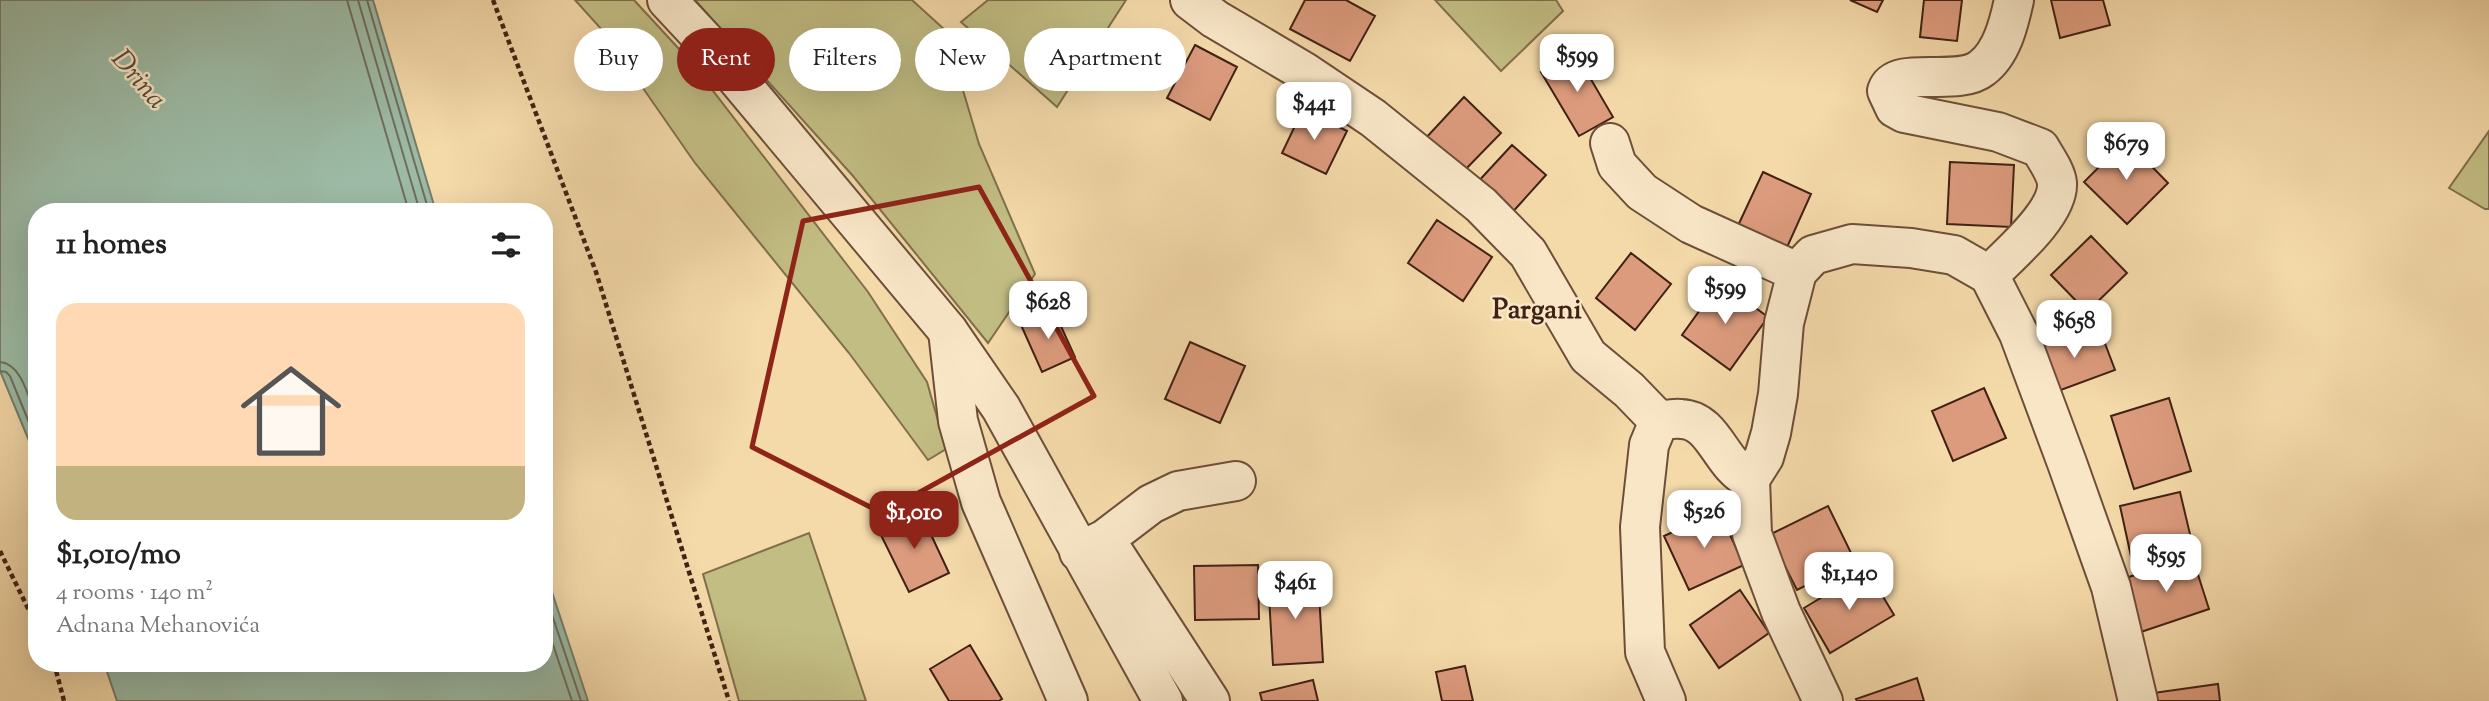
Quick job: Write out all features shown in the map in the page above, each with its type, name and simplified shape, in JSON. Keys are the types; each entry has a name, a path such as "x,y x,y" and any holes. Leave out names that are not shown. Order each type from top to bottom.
{"street":[{"path":"667,0 717,55 948,331 1092,546 1210,701"},
{"path":"1190,0 1215,19 1303,71 1373,118 1481,205 1528,253 1588,356 1629,390 1659,421"},
{"path":"1989,275 2040,221 2054,201 2057,181 2040,148 1998,132 1904,113 1895,108 1887,91 1889,84 1896,80 1912,77 1946,79 1965,76 1982,68 1997,49 2008,25 2014,0"},
{"path":"1610,144 1617,165 1643,192 1690,224 1797,272"},
{"path":"1823,701 1781,612 1752,534 1750,479 1764,457 1771,433 1778,394 1784,323 1797,272 1813,255 1852,244 1911,247 1954,255 1989,275 2019,334 2072,475 2111,587 2138,701"},
{"path":"948,331 958,421 981,502 1068,701"},
{"path":"1659,421 1681,418 1694,421 1704,428 1732,466 1750,479"},
{"path":"1659,421 1648,444 1640,527 1645,652 1666,701"},
{"path":"1092,546 1151,504 1178,491 1236,481"},
{"path":"1092,546 1163,701"}],"path":[{"path":"493,0 596,272 729,701"},
{"path":"0,551 28,609"},
{"path":"56,672 64,701"}],"highlighted area":[{"path":"979,187 1094,396 882,513 752,447 803,221"}],"shaded area":[{"path":"575,0 634,0 660,28 600,28"},
{"path":"695,0 912,0 943,28 915,28 915,91 963,91 979,144 1035,274 988,343 853,176 775,89 775,28 720,28"},
{"path":"988,0 1126,0 1108,28 1024,28 1024,78 1010,65 1010,28 968,28 961,22"},
{"path":"1435,0 1556,0 1563,11 1501,71"},
{"path":"663,32 677,47 677,91 713,91 868,292 927,382 946,449 928,460 849,353 695,163 645,91 663,91"},
{"path":"1039,91 1067,91 1057,107"},
{"path":"2489,131 2489,209 2485,209 2449,188"},
{"path":"809,533 866,701 739,701 703,574"}],"water":[{"name":"Drina","path":"0,0 373,0 433,203 28,203 28,438 0,371"},
{"path":"553,595 588,701 117,701 107,672 553,672"}],"building":[{"path":"1305,0 1346,0 1375,16 1350,61 1290,29"},
{"path":"1850,0 1883,0 1877,12"},
{"path":"1924,0 1962,0 1957,41 1920,37"},
{"path":"2051,0 2103,0 2110,25 2060,38"},
{"path":"1195,45 1237,67 1210,120 1167,98 1171,91 1186,91 1186,62"},
{"path":"1575,52 1613,117 1579,136 1541,72"},
{"path":"1464,97 1501,133 1460,175 1424,140"},
{"path":"1303,109 1347,131 1326,174 1282,153"},
{"path":"2126,140 2168,183 2127,224 2084,182"},
{"path":"1512,145 1546,175 1509,216 1475,185"},
{"path":"1950,162 2014,165 2011,227 1947,224"},
{"path":"1763,172 1811,194 1784,254 1735,232"},
{"path":"1437,220 1492,257 1463,301 1408,263"},
{"path":"2091,236 2127,273 2087,312 2051,275"},
{"path":"1631,253 1671,284 1635,330 1596,298"},
{"path":"1720,282 1768,317 1730,370 1682,335"},
{"path":"1054,311 1075,357 1042,372 1021,325"},
{"path":"2098,325 2115,370 2050,394 2034,349"},
{"path":"1190,342 1245,366 1220,423 1165,399"},
{"path":"1984,388 2006,438 1953,461 1932,411"},
{"path":"2169,398 2191,471 2134,489 2111,416"},
{"path":"2180,492 2193,547 2132,561 2120,506"},
{"path":"1828,506 1855,561 1797,590 1769,535"},
{"path":"919,509 949,573 909,592 878,529"},
{"path":"1719,511 1744,565 1689,590 1664,536"},
{"path":"2192,556 2209,609 2141,632 2123,579"},
{"path":"1258,565 1259,619 1195,620 1194,566"},
{"path":"1867,570 1894,615 1830,653 1804,608"},
{"path":"1318,577 1323,662 1273,665 1268,579"},
{"path":"1740,590 1769,633 1719,668 1690,625"},
{"path":"970,645 1002,699 999,701 949,701 930,669"},
{"path":"1465,666 1473,701 1442,701 1436,672"},
{"path":"1917,678 1924,701 1856,699"},
{"path":"1313,680 1318,701 1262,701 1260,693"},
{"path":"2218,684 2220,701 2154,701 2153,693"}],"district":[{"name":"Pargani","path":"1537,311"}]}
